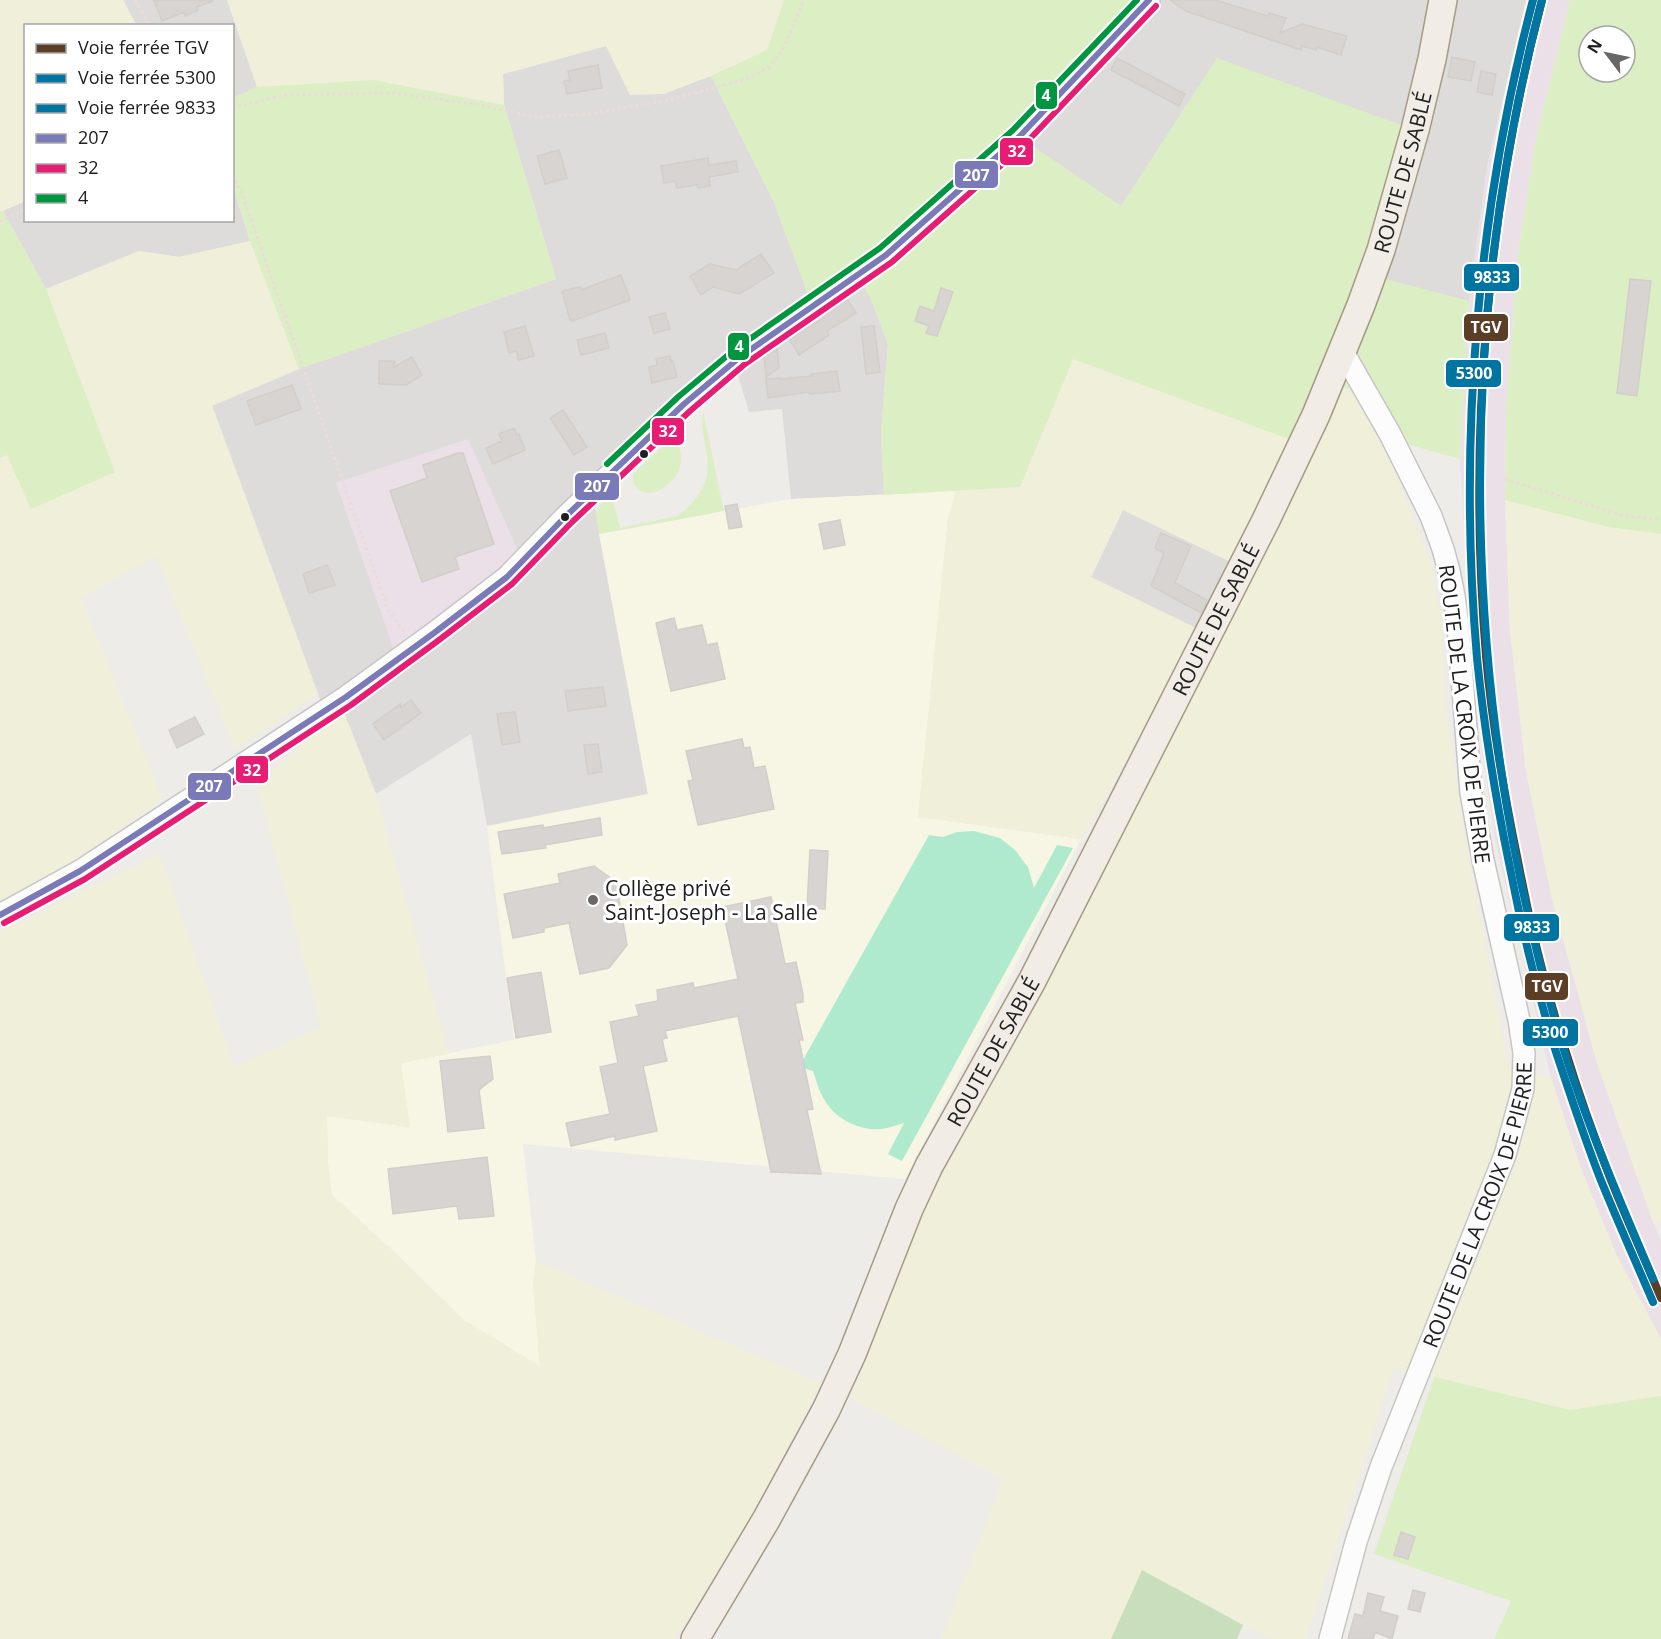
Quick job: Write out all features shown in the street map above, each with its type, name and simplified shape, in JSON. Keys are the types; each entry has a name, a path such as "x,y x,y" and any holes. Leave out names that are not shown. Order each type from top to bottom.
{"main road":[{"name":"ROUTE DE SABLÉ","path":"695,1639 766,1520 826,1410 852,1354 909,1209 939,1147 1032,981 1266,520 1316,415 1343,352 1381,250 1403,176 1432,59 1443,0"}],"street":[{"path":"0,915 80,871 346,697 507,577 565,517 684,404 740,357 886,255 1019,137 1149,0"},
{"name":"ROUTE DE LA CROIX DE PIERRE","path":"1330,1639 1356,1542 1381,1467 1505,1155 1523,1089 1524,1053 1519,1020 1482,860 1471,793 1458,626 1449,571 1431,516 1390,434 1343,352"}],"path":[{"path":"135,0 147,24"},
{"path":"234,108 284,95 393,93 475,104 534,117 588,114 664,100 746,79 769,67 783,49 804,0"},
{"path":"234,180 242,194 388,610 406,636 418,645"},
{"path":"0,222 24,210"},
{"path":"1505,479 1621,515 1661,519"}],"shaded area":[{"path":"0,0 123,0 135,24 24,24 24,201 0,212"},
{"path":"123,0 227,0 257,87 234,98 234,24 135,24"},
{"path":"227,0 784,0 767,50 711,76 663,94 630,95 606,46 503,74 504,105 373,80 257,87"},
{"path":"1147,0 1526,0 1487,167 1469,301 1378,278 1218,58 1121,206 1019,137"},
{"path":"1526,0 1570,0 1536,139 1517,261 1506,411 1505,500 1510,630 1526,771 1551,895 1597,1063 1661,1240 1661,1339 1616,1254 1580,1166 1551,1078 1496,845 1472,663 1460,459 1469,301 1487,168"},
{"path":"606,46 663,94 711,76 774,202 808,294 852,266 872,301 888,345 881,433 884,495 791,499 782,409 749,412 732,356 594,502 648,794 487,826 471,734 376,794 344,713 328,721 212,405 299,369 556,279 504,105 503,74"},
{"path":"234,190 250,241 179,257 139,251 46,289 3,211 24,201 24,222 234,222"},
{"path":"250,241 299,369 212,406 318,694 235,749 156,557 81,598 163,799 44,882 0,903 0,458 7,455 115,472 46,289 139,251 179,257"},
{"path":"1072,359 1289,439 1233,563 1123,510 1091,577 1200,630 1081,839 918,817 948,519 956,491 1020,487"},
{"path":"1342,387 1357,390 1381,437 1431,564 1441,623 1446,709 1463,826 1508,1066 1551,1078 1580,1166 1616,1254 1661,1339 1661,1396 1570,1410 1394,1368 1306,1639 1270,1639 1142,1570 1111,1639 941,1639 1003,1479 851,1399 928,1201 1027,1023"},
{"path":"468,439 518,551 461,603 394,650 336,483"},
{"path":"956,491 948,519 918,817 1081,839 905,1179 523,1144 536,1261 533,1283 540,1367 464,1320 332,1195 328,1164 327,1116 409,1127 401,1063 514,1040 487,826 648,794 599,534 791,499"},
{"path":"1505,500 1609,527 1661,534 1661,1221 1653,1222 1597,1063 1551,895 1526,771 1510,630"},
{"path":"1123,510 1233,563 1200,630 1091,577"},
{"path":"344,712 376,794 449,1054 401,1063 410,1127 327,1116 328,1164 332,1195 464,1320 540,1366 533,1283 536,1261 821,1383 746,1525 675,1639 0,1639 0,931 159,854 235,1067 321,1027 257,785 328,721"}],"green space":[{"path":"784,0 1147,0 1019,137 1121,206 1217,58 1415,130 1378,277 1469,301 1460,459 1381,437 1356,390 1342,387 1313,448 1073,359 1020,487 884,495 881,433 888,345 872,301 852,266 808,295 774,202 711,76 767,50"},
{"path":"1570,0 1661,0 1661,534 1609,527 1505,500 1506,411 1517,261 1536,139"},
{"path":"373,80 504,105 556,279 299,369 250,241 234,190 234,98 257,87"},
{"path":"3,211 46,289 115,472 31,509 7,455 0,458 0,212"},
{"path":"703,411 724,511 599,534 596,513 601,504 609,499 613,500 620,528 677,516 697,497 704,486 708,465 703,433"},
{"path":"676,434 681,459 676,476 658,491 648,493 642,491 633,483 633,474"},
{"path":"974,831 1000,838 1015,850 1028,867 1034,888 1057,845 1073,848 902,1161 888,1154 904,1123 884,1129 859,1127 852,1124 838,1116 825,1101 813,1071 799,1067 929,835 943,837 957,832"},
{"path":"1434,1377 1570,1410 1661,1396 1661,1639 1494,1639 1511,1601 1374,1554"},
{"path":"1142,1570 1243,1625 1237,1639 1111,1639"}],"building":[{"path":"154,0 213,1 197,7 198,10 185,16 184,12 162,21"},
{"path":"1170,0 1215,0 1268,16 1269,13 1286,18 1280,33 1302,24 1347,36 1341,55 1317,47 1316,50 1302,46 1301,50 1186,11"},
{"path":"1452,57 1475,62 1471,81 1448,77"},
{"path":"1117,58 1185,94 1179,106 1111,70"},
{"path":"598,65 602,88 567,94 564,81 570,80 568,71"},
{"path":"1481,71 1496,74 1492,95 1477,92"},
{"path":"559,150 567,178 545,184 537,156"},
{"path":"708,158 709,165 736,161 738,172 709,177 710,186 698,188 697,185 677,188 675,181 664,183 661,166"},
{"path":"761,254 774,273 739,294 713,287 701,295 690,276 710,264 736,270"},
{"path":"621,275 630,300 570,320 562,291 580,287 581,290"},
{"path":"1630,279 1651,281 1637,396 1617,393"},
{"path":"941,288 953,292 937,336 926,333 929,326 915,321 920,306 934,311"},
{"path":"847,299 856,313 827,331 829,335 799,355 789,339 820,320 818,318"},
{"path":"665,313 670,329 654,333 649,317"},
{"path":"525,326 534,356 519,360 516,351 509,353 504,332"},
{"path":"874,326 880,372 866,374 861,327"},
{"path":"605,333 609,348 581,355 577,340"},
{"path":"777,348 779,368 766,377 764,356"},
{"path":"670,356 677,377 652,383 649,367 657,365 656,359"},
{"path":"412,357 422,375 406,385 379,384 379,361 395,361 394,367"},
{"path":"837,371 840,391 810,394 809,392 768,398 766,379 813,376 811,374"},
{"path":"292,385 301,409 256,425 247,401"},
{"path":"563,410 587,447 574,455 550,418"},
{"path":"514,428 525,450 493,464 486,448 502,441 499,434"},
{"path":"463,453 494,544 455,557 459,569 422,582 390,491 427,478 423,465"},
{"path":"737,504 742,527 729,529 725,506"},
{"path":"840,520 845,545 824,549 819,524"},
{"path":"1161,533 1191,546 1175,583 1207,600 1201,613 1151,586 1164,553 1155,548"},
{"path":"327,565 335,585 309,593 303,574"},
{"path":"674,618 677,630 702,625 707,645 717,643 725,679 671,691 656,623"},
{"path":"603,687 606,706 568,711 565,691"},
{"path":"411,700 421,713 384,740 373,724 400,704 401,707"},
{"path":"515,712 520,742 502,745 497,714"},
{"path":"195,717 204,734 177,748 169,730"},
{"path":"742,739 744,748 750,747 754,768 765,766 774,809 698,825 688,781 693,780 686,751"},
{"path":"598,744 602,772 588,774 584,745"},
{"path":"600,818 602,835 545,845 546,848 502,854 498,832 543,825 543,828"},
{"path":"810,850 828,851 825,909 807,908"},
{"path":"594,866 616,882 627,945 609,968 580,974 569,923 544,928 544,932 513,938 504,894 560,883 558,874"},
{"path":"771,897 785,964 796,962 803,994 803,1002 795,1003 803,1040 799,1040 813,1109 807,1110 821,1174 771,1172 738,1016 665,1031 667,1038 662,1039 667,1061 643,1066 657,1131 615,1140 615,1136 571,1146 566,1123 610,1114 600,1067 618,1063 610,1022 639,1016 636,1005 658,1001 657,990 693,983 694,988 738,979 722,907"},
{"path":"541,972 551,1032 516,1038 507,978"},
{"path":"490,1056 493,1079 479,1090 484,1128 448,1132 440,1061"},
{"path":"487,1157 494,1216 459,1219 457,1206 393,1214 388,1169"},
{"path":"1401,1532 1415,1537 1408,1559 1394,1555"},
{"path":"1413,1590 1425,1593 1420,1612 1408,1609"},
{"path":"1368,1593 1384,1597 1380,1611 1398,1616 1392,1639 1375,1632 1373,1639 1348,1639 1355,1614 1363,1616"}],"rail line":[{"name":"5300","path":"1533,0 1498,161 1477,326 1470,493 1477,658 1499,812 1519,911 1542,1006 1594,1163 1653,1302"},
{"name":"TGV","path":"1542,0 1507,162 1486,326 1479,491 1486,656 1503,784 1545,979 1570,1065 1597,1144 1661,1298"},
{"name":"9833","path":"1542,0 1513,128 1493,257 1482,387 1480,518 1487,649 1502,779 1526,907 1559,1034 1591,1127 1653,1279"}],"transit line":[{"name":"4","path":"607,464 678,397 734,350 880,248 1013,130 1137,0"},
{"name":"207","path":"0,915 80,871 346,697 507,577 565,517 684,404 740,357 886,255 1019,137 1149,0"},
{"name":"32","path":"4,923 85,879 351,705 512,584 571,523 690,411 745,364 892,262 1025,144 1156,6"}],"place":[{"name":"Collège privé Saint-Joseph - La Salle","path":"593,900"}]}
